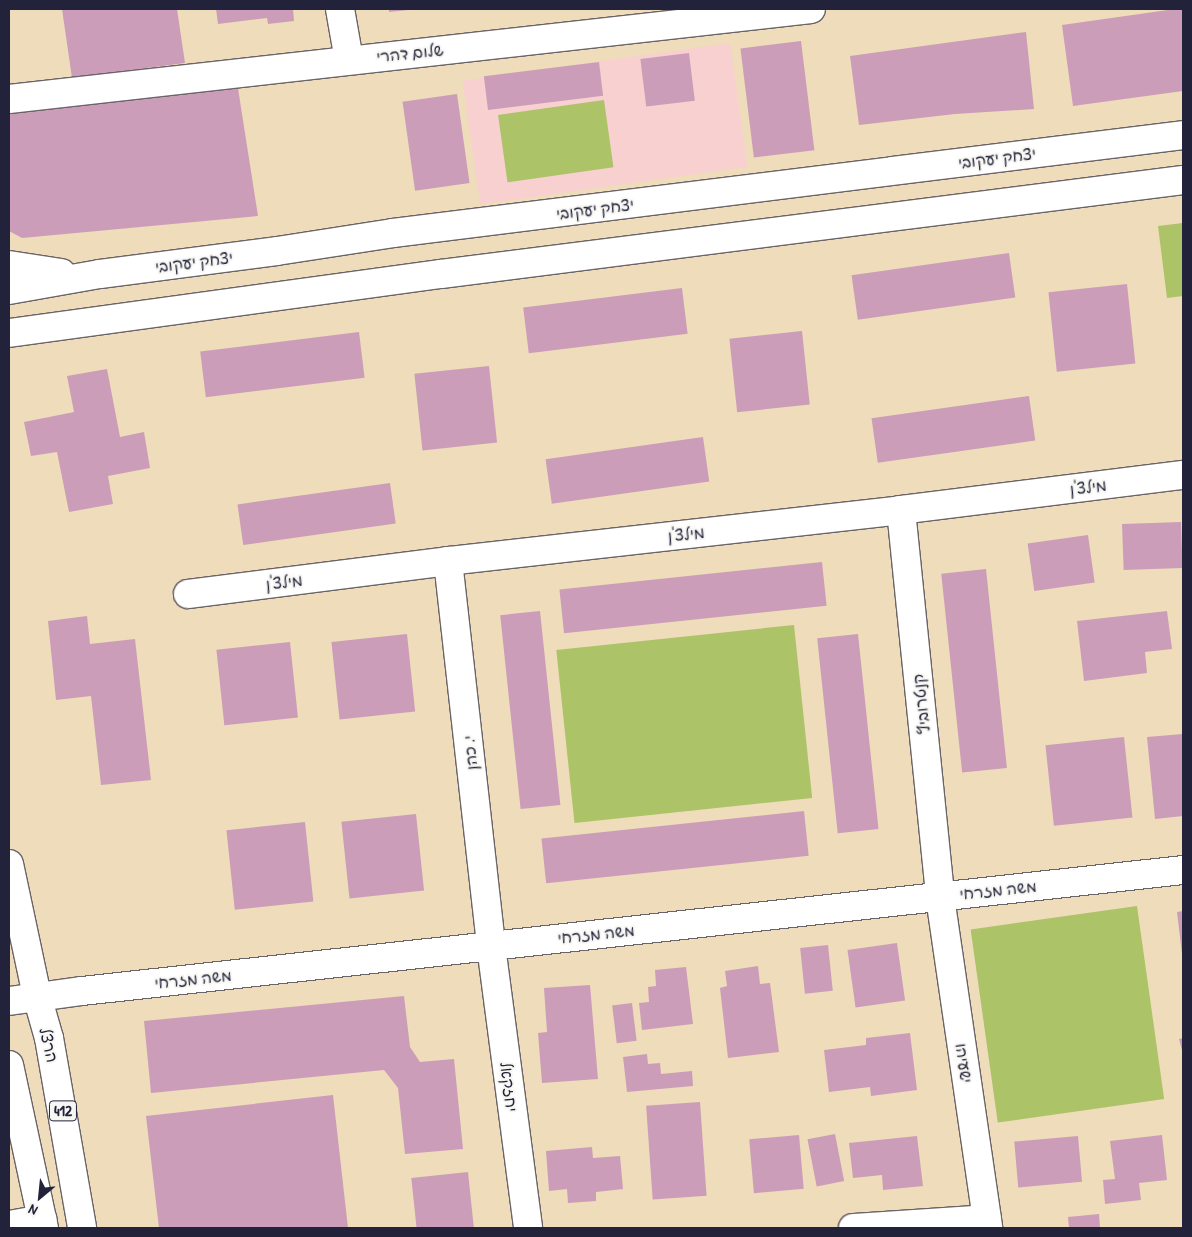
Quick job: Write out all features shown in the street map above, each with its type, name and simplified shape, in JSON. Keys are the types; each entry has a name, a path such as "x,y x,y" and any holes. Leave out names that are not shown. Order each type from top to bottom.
{"street":[{"path":"340,9 349,60"},
{"name":"שלום דהרי","path":"9,99 810,9"},
{"name":"יצחק יעקובי","path":"9,290 100,274 277,251 393,233 1183,135"},
{"path":"9,333 441,274 1183,180"},
{"path":"9,265 49,272 100,274"},
{"name":"מילצ'ן","path":"188,594 448,561 901,510 1183,475"},
{"name":"קנטרוביץ","path":"901,510 940,897"},
{"name":"י. כהן","path":"448,561 491,946"},
{"name":"הרצל","path":"9,864 37,996 51,1047 82,1228"},
{"name":"משה מזרחי","path":"9,1002 37,996 1183,870"},
{"name":"ישעיהו","path":"940,897 987,1224"},
{"name":"יחזקאל","path":"491,946 528,1228"},
{"path":"9,1065 43,1224 9,1225"},
{"path":"853,1228 987,1224"}],"shaded area":[{"path":"730,43 747,167 480,204 463,81"}],"green space":[{"path":"604,100 613,167 508,182 498,115"},
{"path":"1183,223 1183,296 1167,298 1158,226"},
{"path":"794,625 812,798 574,823 556,650"},
{"path":"1137,906 1164,1099 998,1122 971,929"}],"building":[{"path":"62,9 177,9 185,63 72,78"},
{"path":"216,9 293,9 294,21 268,24 267,18 218,24"},
{"path":"389,9 409,9 409,10 389,12"},
{"path":"1183,9 1183,91 1073,106 1062,25"},
{"path":"1026,32 1034,109 955,114 859,125 850,56"},
{"path":"801,41 814,150 754,158 740,48"},
{"path":"689,53 695,101 646,107 640,59"},
{"path":"599,62 603,96 488,110 484,76"},
{"path":"237,82 258,216 22,238 9,231 9,110"},
{"path":"457,94 470,183 415,191 403,102"},
{"path":"1009,253 1015,298 858,320 852,275"},
{"path":"1127,284 1135,364 1057,372 1048,292"},
{"path":"682,288 688,334 529,353 523,307"},
{"path":"802,331 810,405 737,412 729,339"},
{"path":"359,332 365,378 206,397 200,351"},
{"path":"489,366 497,443 422,450 414,374"},
{"path":"107,369 120,437 144,432 150,468 108,476 113,504 69,512 57,452 31,456 24,422 74,412 67,376"},
{"path":"1029,396 1035,441 878,463 872,418"},
{"path":"703,437 709,482 552,504 546,459"},
{"path":"390,483 396,524 243,545 237,504"},
{"path":"1181,522 1183,568 1124,570 1122,524"},
{"path":"1088,535 1095,583 1034,591 1028,543"},
{"path":"822,562 827,606 564,633 559,590"},
{"path":"986,569 1007,768 962,773 941,574"},
{"path":"540,611 560,805 521,809 500,615"},
{"path":"1167,611 1172,649 1145,652 1147,673 1084,681 1077,621"},
{"path":"87,616 90,644 135,639 151,780 101,785 91,696 56,700 48,621"},
{"path":"407,634 415,712 340,720 331,642"},
{"path":"858,634 878,829 838,833 817,638"},
{"path":"290,642 298,718 224,725 216,650"},
{"path":"1183,734 1183,816 1155,819 1147,737"},
{"path":"1124,737 1132,818 1054,826 1045,745"},
{"path":"804,811 809,856 546,883 541,839"},
{"path":"416,814 424,891 349,898 341,822"},
{"path":"305,822 313,902 235,910 226,830"},
{"path":"1183,911 1183,954 1182,954 1177,912"},
{"path":"897,943 905,1000 856,1007 847,950"},
{"path":"828,945 833,991 805,994 800,948"},
{"path":"758,966 760,984 770,983 779,1052 728,1058 720,988 727,986 725,971"},
{"path":"686,967 693,1024 642,1030 639,1003 649,1002 648,987 656,986 655,970"},
{"path":"590,985 598,1079 542,1083 538,1033 547,1032 544,988"},
{"path":"404,996 410,1047 420,1062 454,1059 463,1149 405,1154 398,1088 384,1070 151,1093 144,1021"},
{"path":"632,1003 637,1041 617,1043 612,1005"},
{"path":"910,1033 917,1090 871,1096 870,1087 829,1092 824,1050 866,1045 866,1038"},
{"path":"1183,1038 1183,1054 1179,1039"},
{"path":"647,1054 648,1064 660,1063 661,1074 692,1071 693,1086 627,1092 623,1057"},
{"path":"333,1095 348,1228 159,1228 146,1116"},
{"path":"700,1102 707,1196 653,1200 646,1106"},
{"path":"835,1134 844,1181 817,1186 808,1139"},
{"path":"799,1135 804,1189 754,1193 749,1139"},
{"path":"1162,1135 1167,1180 1139,1183 1141,1200 1105,1204 1103,1180 1115,1179 1110,1141"},
{"path":"917,1136 923,1186 883,1190 882,1175 853,1178 849,1143"},
{"path":"1078,1136 1082,1182 1018,1187 1014,1142"},
{"path":"592,1147 593,1158 620,1156 623,1189 596,1192 596,1201 568,1203 567,1189 549,1191 546,1151"},
{"path":"468,1172 474,1228 417,1228 411,1178"},
{"path":"1099,1214 1100,1228 1069,1228 1068,1217"}]}
